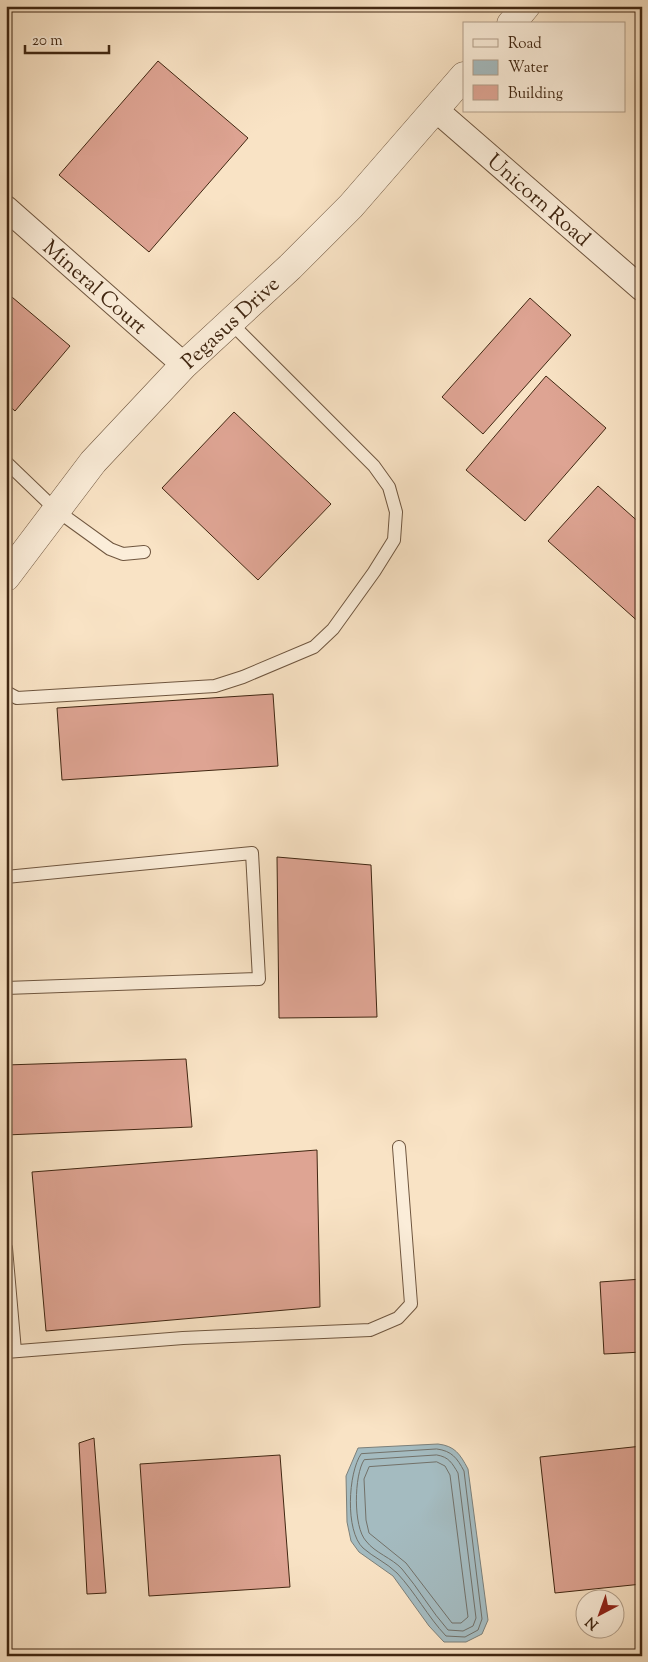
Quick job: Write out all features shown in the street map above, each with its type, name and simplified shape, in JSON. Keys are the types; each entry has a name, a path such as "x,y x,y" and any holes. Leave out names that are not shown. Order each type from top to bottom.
{"street":[{"path":"512,22 526,6"},
{"name":"Pegasus Drive","path":"6,577 93,462 184,365 290,267 351,206 463,77"},
{"name":"Unicorn Road","path":"435,109 642,289"},
{"name":"Mineral Court","path":"6,208 184,365"}],"lane":[{"path":"6,692 17,698 73,695 214,686 244,677 314,647 333,629 394,540 396,512 388,487 374,466 230,322"},
{"path":"6,462 56,510 116,553 144,552"},
{"path":"6,877 252,853 259,979 6,988"},
{"path":"6,1248 11,1351 183,1338 370,1330 398,1318 411,1304 399,1147"}],"water":[{"path":"438,1444 453,1449 468,1469 488,1620 482,1634 466,1642 444,1642 429,1626 393,1576 359,1552 351,1541 347,1522 346,1476 358,1448"}],"building":[{"path":"158,61 248,138 149,252 59,175"},
{"path":"6,292 70,346 15,411 6,403"},
{"path":"530,298 571,335 483,434 442,397"},
{"path":"546,376 606,428 525,521 466,470"},
{"path":"234,412 331,504 258,580 162,488"},
{"path":"598,486 642,525 642,625 548,541"},
{"path":"273,694 278,766 62,780 57,708"},
{"path":"277,857 371,865 377,1017 279,1018"},
{"path":"186,1059 192,1127 6,1135 6,1065"},
{"path":"317,1150 320,1307 46,1331 32,1172"},
{"path":"642,1279 642,1352 604,1354 600,1282"},
{"path":"94,1438 106,1593 87,1594 79,1443"},
{"path":"642,1446 642,1584 555,1593 540,1457"},
{"path":"280,1455 290,1587 149,1596 140,1464"}]}
